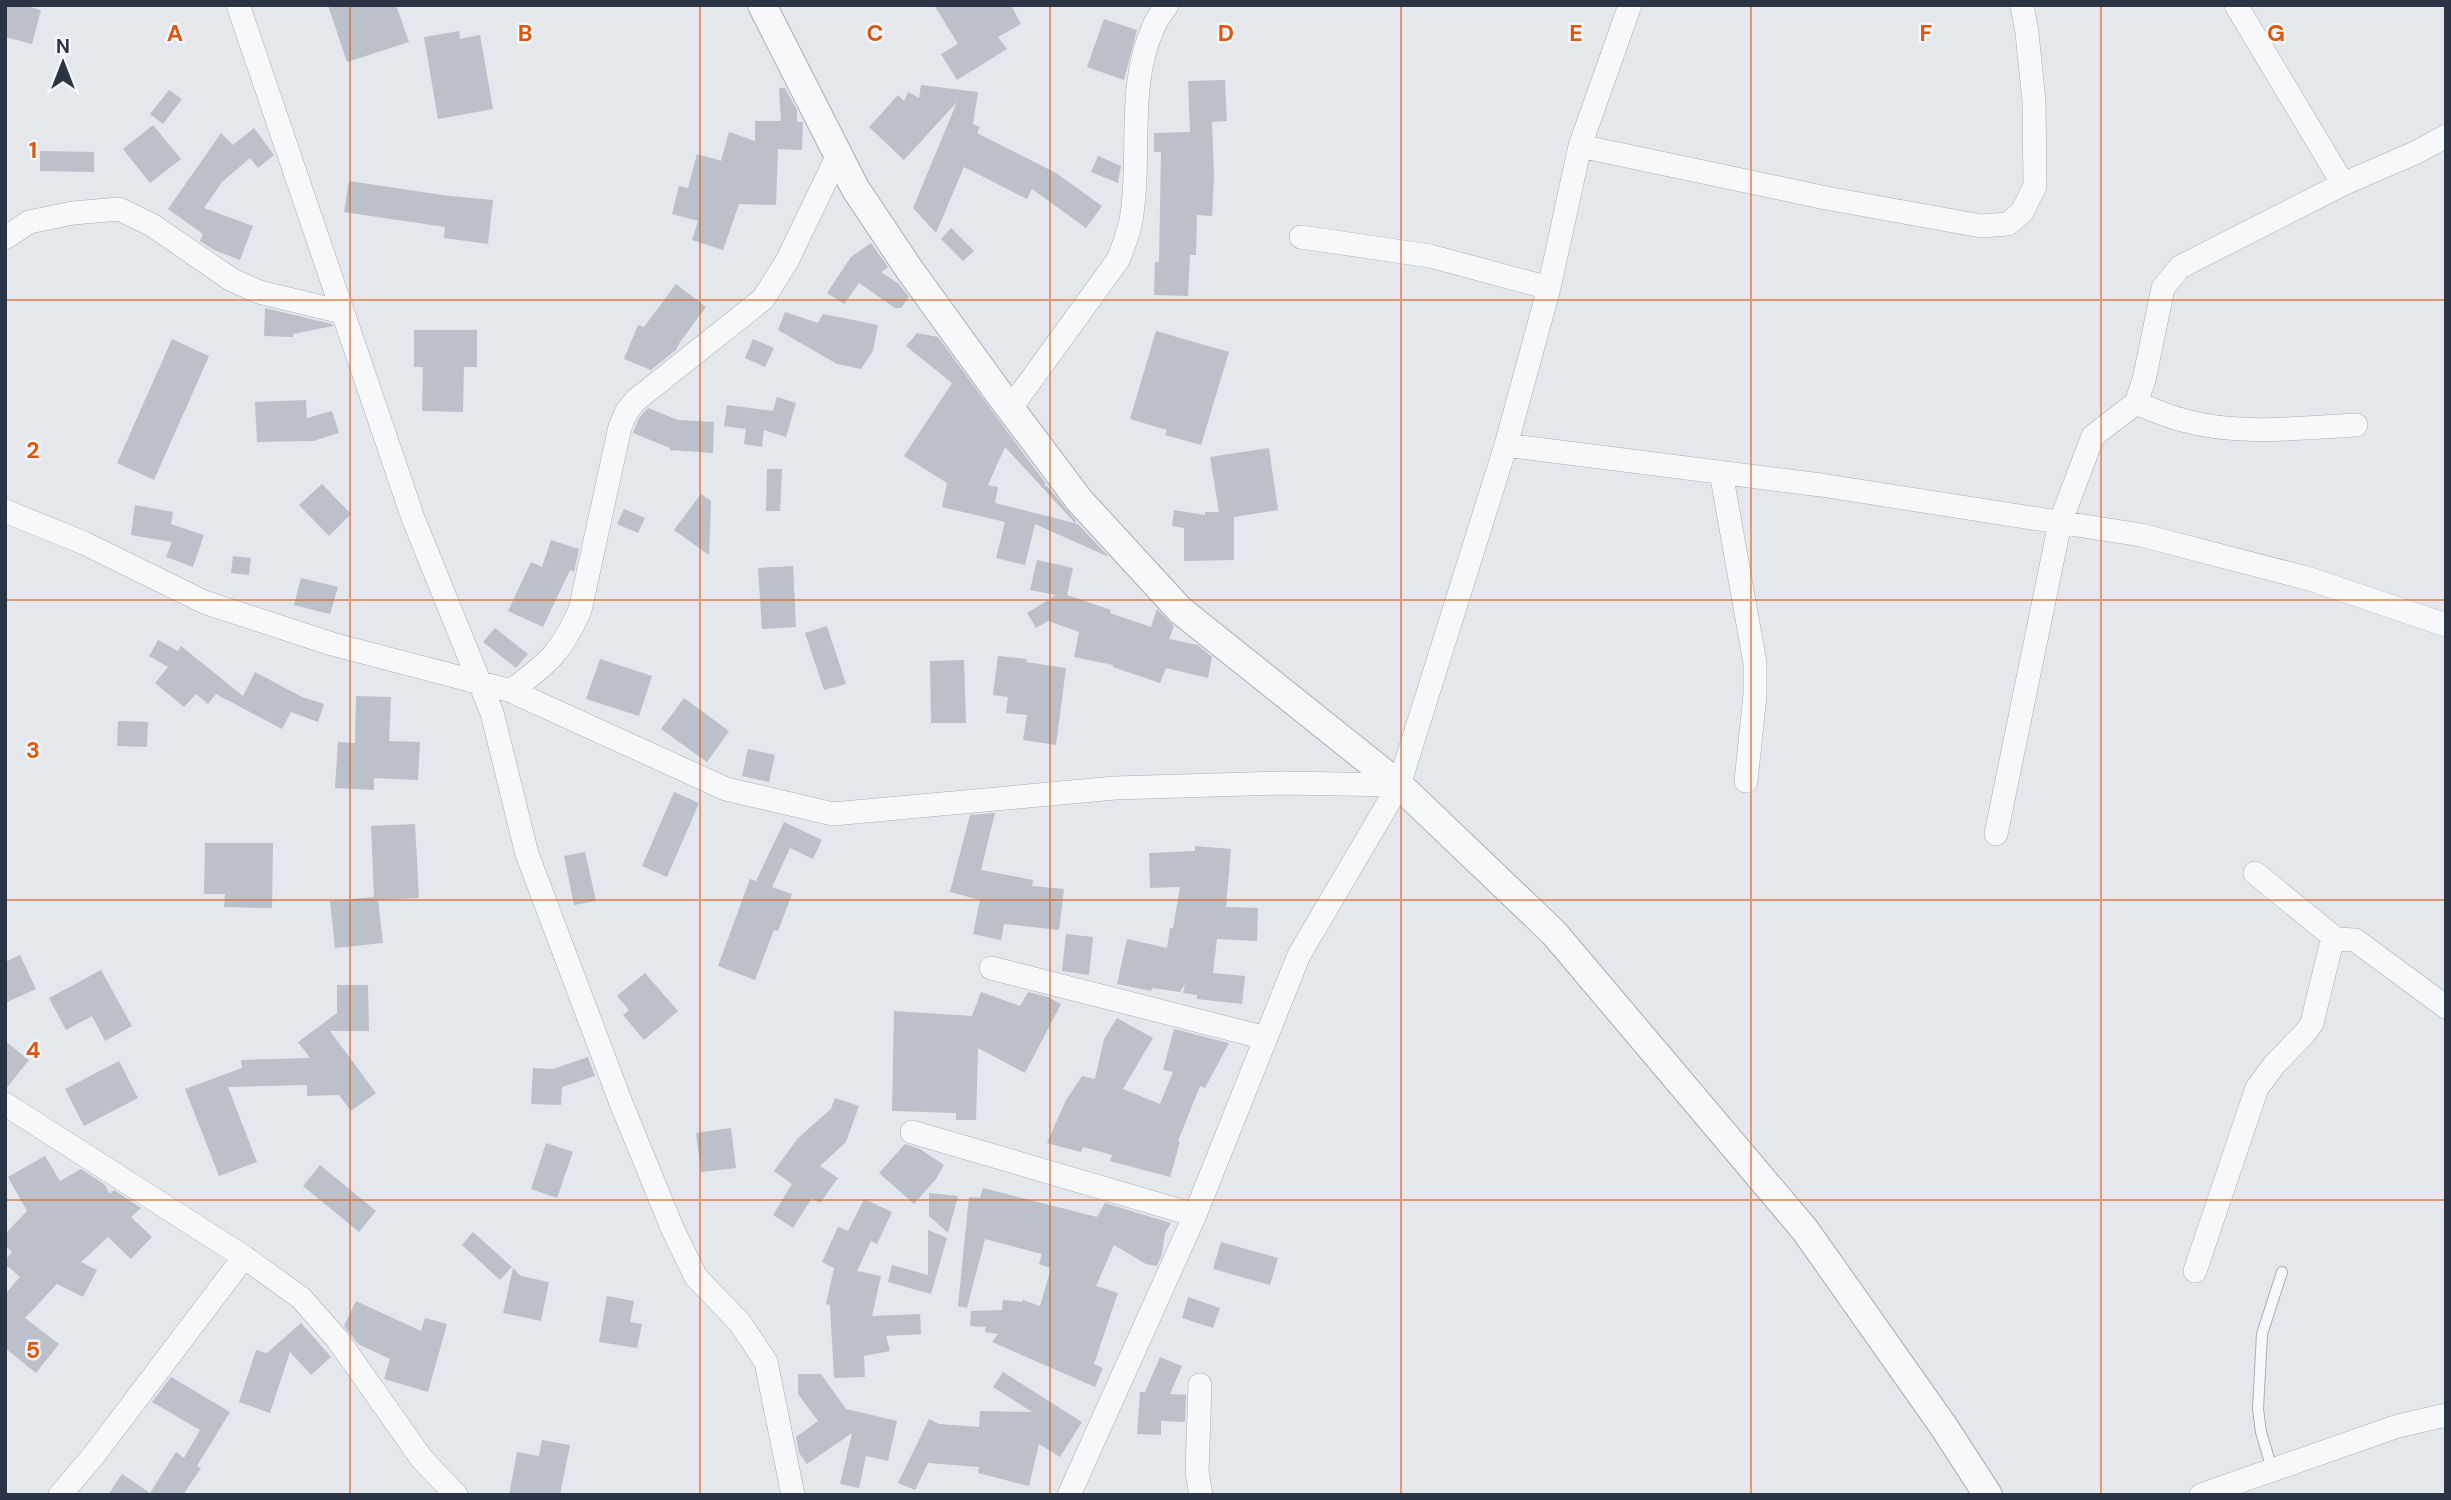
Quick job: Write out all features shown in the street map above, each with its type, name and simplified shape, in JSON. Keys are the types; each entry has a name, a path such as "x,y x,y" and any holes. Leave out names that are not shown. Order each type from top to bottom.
{"street":[{"path":"238,5 413,518 492,713 527,854 621,1103 673,1230 696,1277 740,1323 766,1362 793,1495"},
{"path":"762,5 855,188 909,269 1079,500 1180,610 1399,785 1554,933 1805,1230 1944,1427 1988,1495"},
{"path":"1010,409 1118,260 1128,236 1133,213 1138,100 1143,58 1153,28 1167,5"},
{"path":"1069,1495 1195,1215 1298,955 1399,785 1506,445 1549,288 1580,146 1630,5"},
{"path":"1580,146 1826,198 1981,226 2008,225 2022,212 2035,186 2035,101 2022,5"},
{"path":"2236,5 2343,184"},
{"path":"1996,834 2060,523 2093,436 2136,403 2144,380 2164,288 2180,267 2343,184 2417,152 2446,136"},
{"path":"511,691 549,662 560,650 580,610 627,411 636,400 763,299 786,261 838,155"},
{"path":"5,238 29,222 73,213 119,209 152,225 232,280 259,292 342,312"},
{"path":"1301,237 1430,256 1549,288"},
{"path":"2136,403 2180,420 2229,429 2356,425"},
{"path":"1506,445 1821,485 2141,536 2310,579 2446,625"},
{"path":"1721,472 1755,663 1755,695 1746,781"},
{"path":"5,511 84,543 204,602 332,644 511,691 726,789 833,814 1115,788 1282,783 1399,785"},
{"path":"2255,873 2336,939 2356,940 2446,1007"},
{"path":"2195,1270 2257,1088 2312,1023 2332,945 2336,939"},
{"path":"991,968 1266,1038"},
{"path":"5,1104 244,1257 302,1298 338,1340 422,1459 456,1495"},
{"path":"912,1132 1195,1215"},
{"path":"60,1495 94,1455 244,1257"},
{"path":"1200,1385 1197,1472 1201,1495"},
{"path":"2201,1495 2398,1426 2446,1415"}],"lane":[{"path":"2272,1469 2261,1432 2258,1409 2262,1334 2282,1272"}],"building":[{"path":"5,5 23,5 41,10 32,44 5,37"},
{"path":"328,5 396,5 409,42 347,62"},
{"path":"934,5 1011,5 1021,24 998,37 1007,49 957,80 941,54 958,44"},
{"path":"1104,19 1137,30 1124,80 1087,67"},
{"path":"459,31 460,39 480,35 493,109 438,119 424,37"},
{"path":"1225,80 1227,121 1212,122 1212,216 1197,215 1196,255 1190,255 1188,296 1154,295 1155,262 1159,262 1161,152 1154,152 1154,133 1190,132 1188,81"},
{"path":"921,85 978,92 973,124 980,127 977,133 1056,173 1102,206 1086,228 1032,189 1027,199 964,167 936,233 913,208 957,102 904,160 869,127 898,95 904,101 908,92 919,98"},
{"path":"779,88 785,88 797,110 797,122 803,122 802,150 778,149 776,205 739,204 723,250 692,240 698,221 672,214 679,186 688,188 697,154 721,161 729,132 755,141 755,121 781,121"},
{"path":"169,90 182,99 163,124 150,114"},
{"path":"153,125 181,159 150,183 123,149"},
{"path":"254,128 274,155 258,168 250,158 222,182 204,208 253,226 240,260 214,250 200,241 203,234 168,209 221,133 233,145"},
{"path":"40,151 94,152 94,172 40,171"},
{"path":"1098,156 1121,166 1118,183 1091,172"},
{"path":"349,181 493,200 488,244 444,238 445,227 344,212"},
{"path":"951,228 974,251 963,261 941,239"},
{"path":"871,243 888,267 881,272 899,284 909,297 901,308 895,308 859,283 844,304 827,293 851,257"},
{"path":"676,284 706,307 676,350 651,370 624,359 638,325 644,327"},
{"path":"265,308 333,326 293,334 293,337 264,336"},
{"path":"785,312 818,323 823,314 878,325 873,351 861,369 837,364 778,330"},
{"path":"414,330 477,330 477,367 464,367 463,412 422,411 423,367 414,367"},
{"path":"1156,331 1229,352 1201,445 1165,435 1167,430 1130,419"},
{"path":"917,333 938,337 1046,484 1044,485 1076,521 1075,523 1005,447 988,485 998,487 995,503 1078,524 1109,557 1035,524 1025,565 996,558 1005,522 942,507 947,483 904,456 952,383 906,346"},
{"path":"172,339 209,356 154,480 117,463"},
{"path":"753,339 774,348 765,367 745,358"},
{"path":"777,397 796,403 786,437 764,430 762,447 744,444 746,429 724,426 727,405 773,411"},
{"path":"306,400 307,418 332,411 339,433 313,441 257,442 255,402"},
{"path":"648,408 678,420 714,422 713,453 670,450 633,433 639,418"},
{"path":"1269,448 1278,510 1234,517 1234,560 1184,561 1184,528 1172,526 1174,510 1205,515 1205,512 1219,512 1210,457"},
{"path":"767,469 782,469 780,511 766,511"},
{"path":"322,484 351,514 329,536 299,505"},
{"path":"701,494 711,501 709,555 674,530"},
{"path":"135,505 173,512 171,524 204,535 193,567 166,557 172,542 131,535"},
{"path":"624,509 645,518 638,533 617,524"},
{"path":"551,540 579,549 574,572 570,570 543,627 508,611 531,562 542,567"},
{"path":"233,556 251,558 249,575 231,573"},
{"path":"1037,560 1073,568 1067,595 1111,610 1110,613 1151,627 1157,609 1174,626 1169,639 1198,645 1212,657 1208,678 1166,668 1160,683 1113,665 1074,657 1079,632 1048,621 1036,628 1027,613 1056,595 1030,590"},
{"path":"793,566 796,627 762,629 758,568"},
{"path":"301,578 338,587 330,614 294,605"},
{"path":"827,626 846,684 824,690 805,633"},
{"path":"495,628 528,654 516,668 483,642"},
{"path":"158,640 178,651 181,646 243,696 255,672 302,697 324,704 318,722 291,712 282,729 216,694 208,704 196,694 184,707 155,683 168,667 149,656"},
{"path":"998,656 1066,668 1056,745 1023,740 1027,715 1006,713 1008,697 993,695"},
{"path":"600,659 652,676 639,716 586,699"},
{"path":"964,660 966,723 931,723 930,661"},
{"path":"356,696 391,697 389,741 420,742 418,780 374,778 374,790 335,788 338,742 355,743"},
{"path":"684,698 729,731 707,762 661,729"},
{"path":"118,721 148,722 147,747 117,746"},
{"path":"748,749 775,755 769,782 742,776"},
{"path":"674,792 699,803 667,877 642,866"},
{"path":"995,813 981,870 1033,880 1032,886 1064,889 1059,930 1004,924 1001,940 973,934 980,900 950,892 970,815"},
{"path":"784,822 822,840 813,859 790,848 772,887 792,894 778,931 774,930 755,980 718,966 750,879 756,881"},
{"path":"415,824 419,898 378,900 383,943 335,948 330,901 374,897 371,826"},
{"path":"205,843 273,843 272,908 224,907 225,894 204,894"},
{"path":"1195,846 1231,849 1226,907 1258,908 1257,941 1217,939 1213,973 1245,976 1242,1004 1197,999 1197,995 1183,993 1185,984 1180,992 1152,988 1151,991 1117,984 1127,939 1167,948 1170,928 1173,928 1180,887 1150,888 1149,853 1195,851"},
{"path":"585,852 596,901 574,905 564,856"},
{"path":"1066,934 1093,937 1089,975 1062,971"},
{"path":"20,955 36,989 5,1003 5,962"},
{"path":"101,970 132,1026 105,1041 92,1016 66,1030 49,998"},
{"path":"645,973 678,1011 644,1040 623,1015 629,1010 617,996"},
{"path":"337,985 368,985 369,1031 330,1031 376,1093 351,1111 339,1095 307,1096 307,1085 228,1087 257,1162 219,1176 185,1089 242,1068 241,1060 310,1058 298,1042 337,1013"},
{"path":"981,992 1020,1006 1028,992 1048,997 1061,1004 1025,1073 978,1048 976,1120 956,1120 956,1113 892,1111 894,1011 972,1016"},
{"path":"1117,1018 1153,1038 1123,1089 1160,1104 1173,1072 1163,1070 1174,1029 1229,1043 1205,1088 1200,1086 1178,1141 1180,1142 1170,1177 1110,1161 1112,1155 1083,1147 1081,1152 1047,1143 1066,1100 1082,1076 1095,1079 1104,1039"},
{"path":"5,1041 29,1060 5,1090"},
{"path":"588,1057 595,1076 562,1087 561,1105 531,1104 533,1068 553,1069"},
{"path":"119,1061 138,1098 84,1126 65,1089"},
{"path":"835,1098 859,1106 846,1142 820,1166 838,1178 820,1203 812,1198 793,1228 773,1215 792,1184 774,1171 798,1138 831,1109"},
{"path":"731,1128 736,1168 701,1172 696,1133"},
{"path":"546,1143 573,1152 557,1198 531,1189"},
{"path":"905,1144 920,1149 944,1165 936,1179 914,1204 879,1173"},
{"path":"45,1156 60,1181 81,1169 104,1184 110,1194 114,1190 141,1208 131,1217 152,1237 131,1259 108,1237 81,1262 97,1270 83,1297 57,1284 25,1318 59,1344 36,1373 5,1348 5,1294 20,1277 5,1264 12,1252 5,1246 5,1234 27,1211 8,1177"},
{"path":"320,1165 376,1211 359,1232 303,1186"},
{"path":"983,1188 1097,1217 1105,1203 1171,1223 1165,1233 1157,1266 1146,1264 1114,1245 1096,1286 1118,1293 1094,1364 1103,1368 1095,1387 992,1342 998,1334 985,1332 986,1327 970,1326 971,1311 1002,1310 1003,1300 1023,1300 1040,1306 1051,1268 1039,1264 1042,1254 985,1239 967,1308 958,1306 969,1197 980,1198"},
{"path":"929,1193 958,1196 948,1233 929,1216"},
{"path":"864,1199 892,1212 877,1244 871,1241 857,1271 881,1276 872,1316 920,1314 921,1334 886,1336 890,1351 864,1356 865,1377 834,1378 830,1305 826,1304 834,1268 822,1262 838,1227 848,1231"},
{"path":"928,1230 947,1238 931,1294 888,1282 892,1265 928,1275"},
{"path":"473,1232 512,1267 500,1280 462,1245"},
{"path":"1221,1242 1278,1258 1270,1285 1213,1269"},
{"path":"513,1268 521,1276 549,1282 541,1321 503,1313"},
{"path":"607,1296 634,1301 630,1322 642,1324 637,1348 599,1342"},
{"path":"1188,1297 1220,1308 1213,1328 1182,1318"},
{"path":"356,1301 421,1331 425,1318 447,1324 428,1392 384,1379 390,1359 358,1344 344,1326"},
{"path":"301,1323 331,1357 311,1375 290,1352 270,1413 239,1402 256,1350 267,1353"},
{"path":"1160,1357 1182,1366 1170,1394 1186,1395 1185,1422 1161,1421 1161,1435 1137,1434 1140,1392 1145,1392"},
{"path":"1003,1372 1082,1422 1060,1457 1039,1444 1029,1486 978,1473 979,1467 928,1463 915,1490 898,1483 929,1419 939,1424 979,1427 980,1411 1032,1412 993,1387"},
{"path":"798,1374 821,1374 846,1409 897,1421 888,1461 866,1456 859,1488 840,1484 852,1433 807,1464 799,1453 796,1437 818,1421 798,1394"},
{"path":"171,1377 230,1412 197,1466 201,1468 183,1495 108,1495 122,1474 150,1493 176,1452 184,1458 200,1430 152,1402"},
{"path":"542,1440 570,1445 560,1495 509,1495 517,1452 539,1456"}]}
